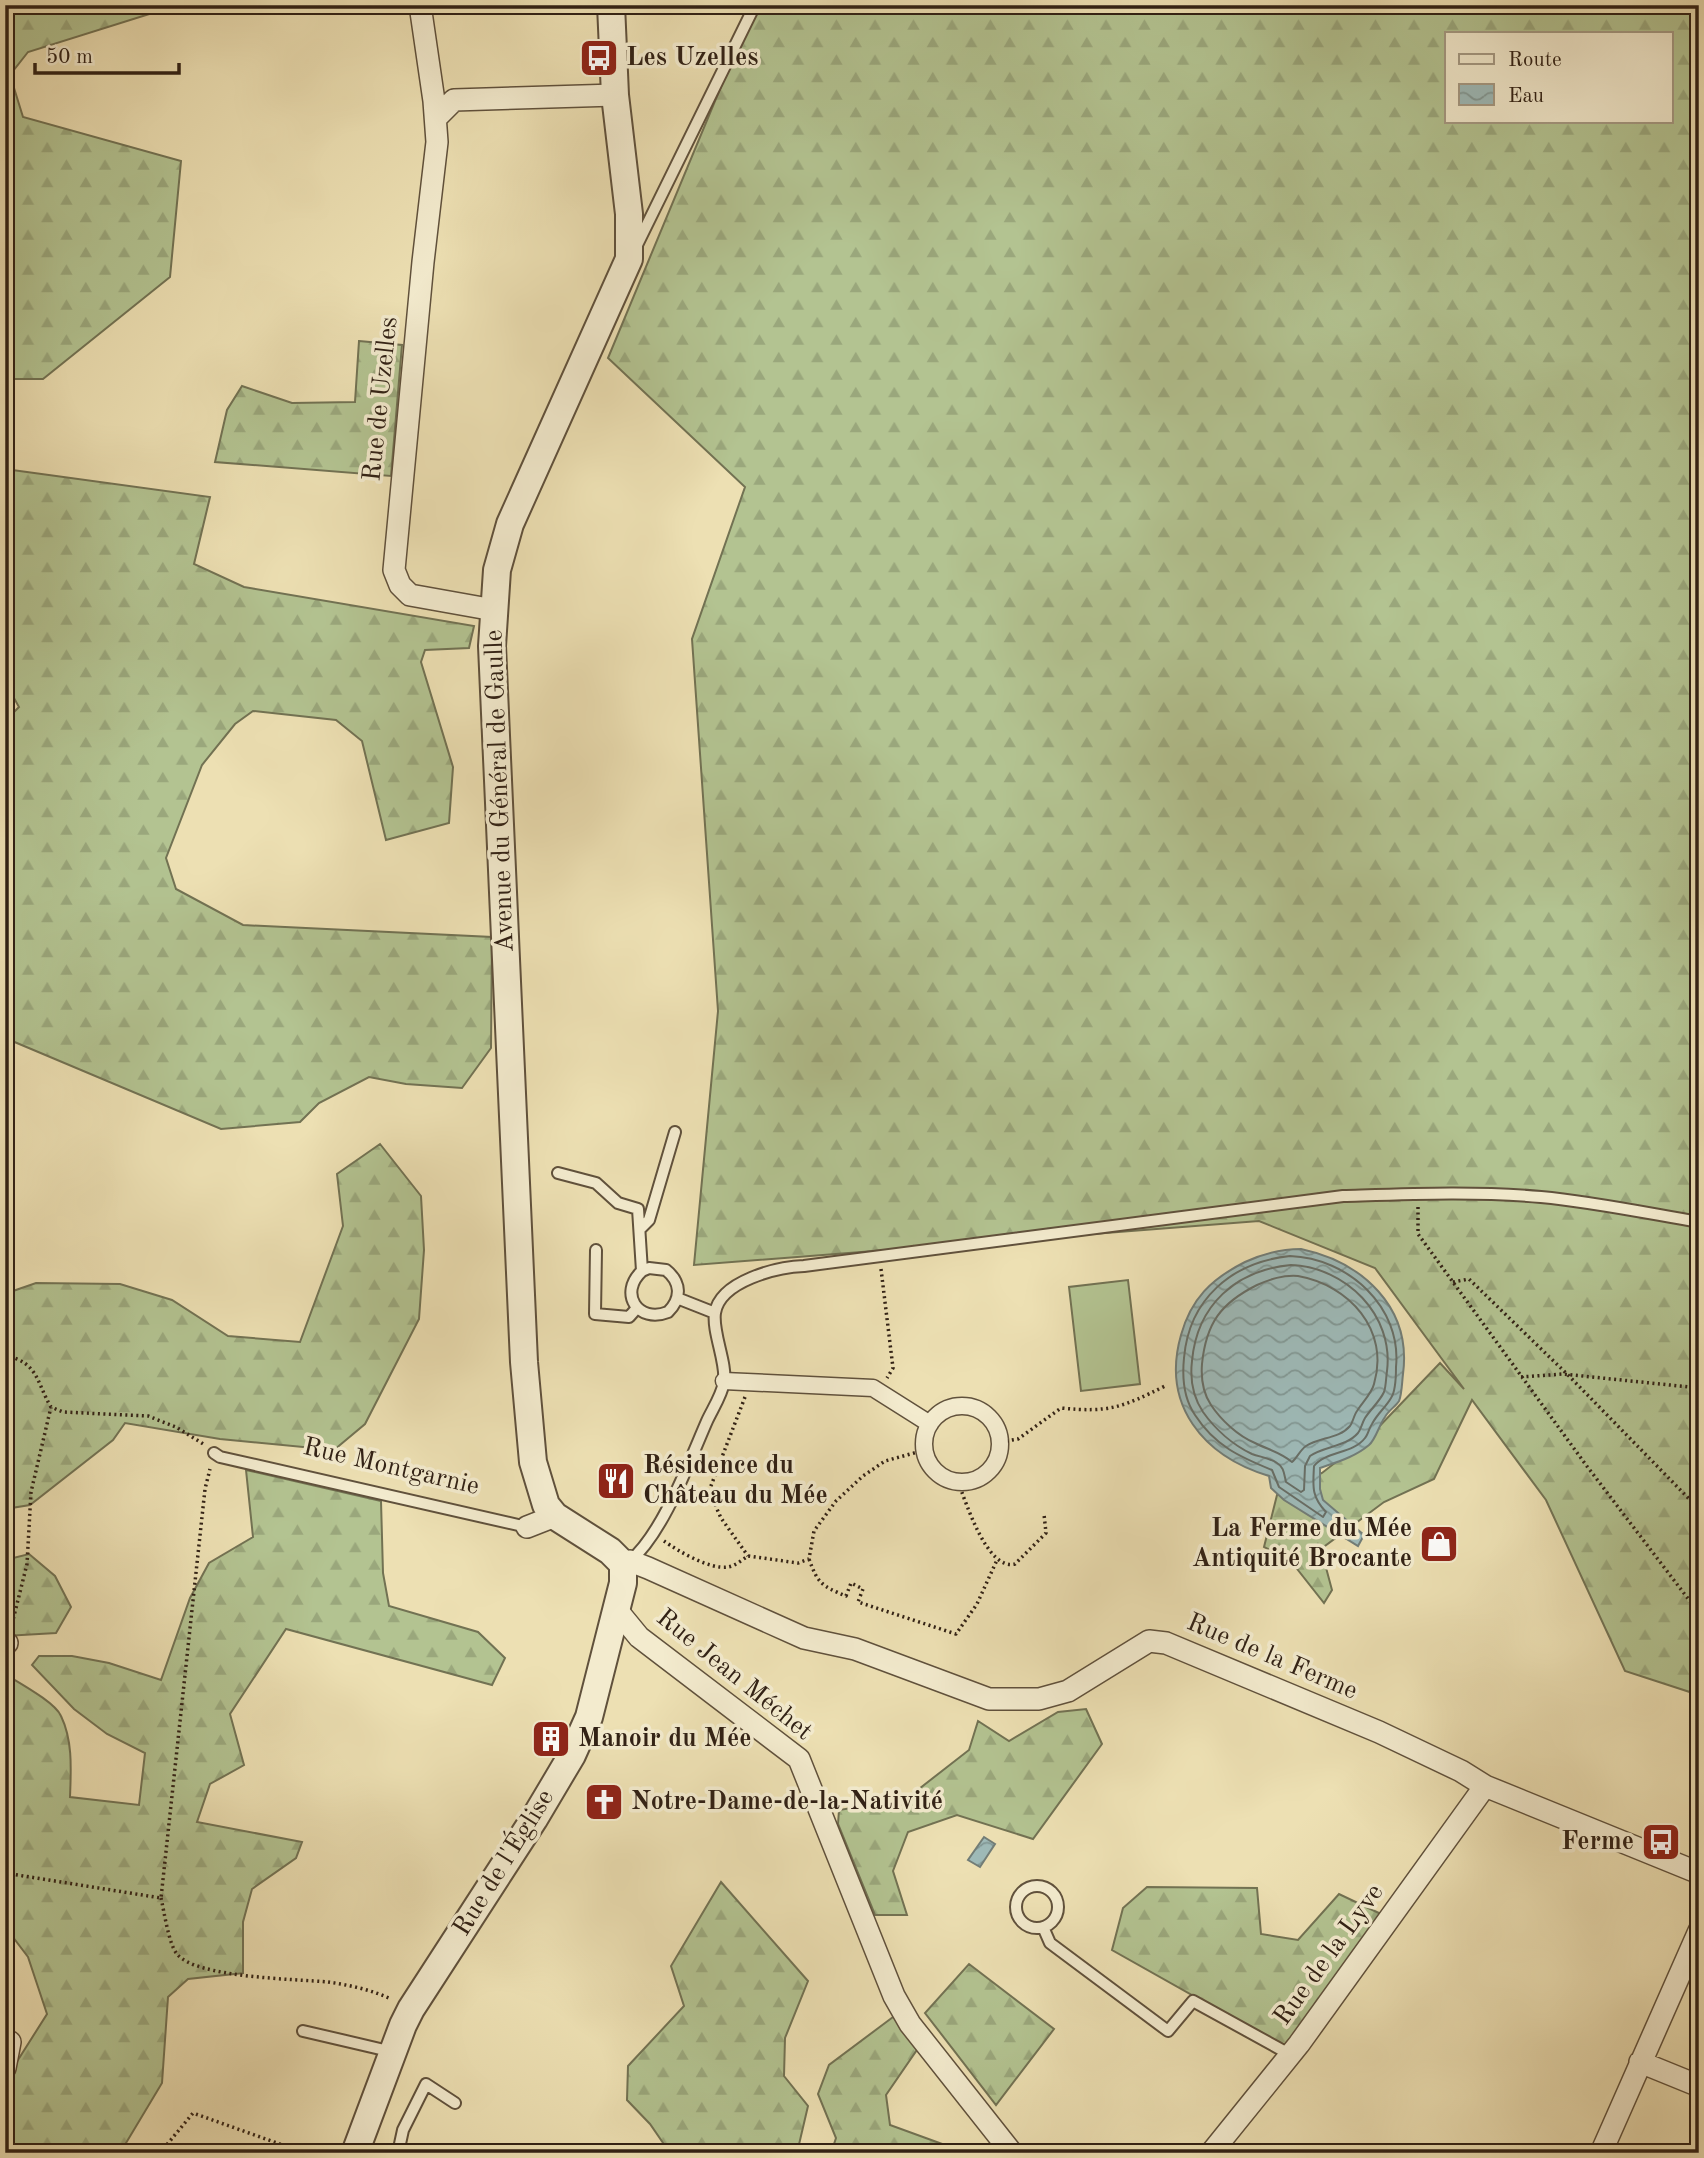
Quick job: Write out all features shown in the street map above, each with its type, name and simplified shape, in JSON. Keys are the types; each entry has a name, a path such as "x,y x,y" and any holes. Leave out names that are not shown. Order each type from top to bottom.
{"street":[{"name":"Rue de Uzelles","path":"420,5 437,142 420,288 394,570 400,585 410,595 494,610"},
{"name":"Avenue du Général de Gaulle","path":"555,1516 547,1505 533,1462 524,1362 492,660 497,570 510,524 629,259 629,214 615,94 611,5"},
{"path":"436,118 454,100 615,94"},
{"path":"724,1381 873,1388 930,1424"},
{"path":"967,1405 987,1414 994,1422 1001,1442 1000,1453 988,1472 979,1478 958,1482 938,1473 931,1465 925,1450 925,1434 930,1424 946,1409 967,1405"},
{"path":"555,1516 626,1563"},
{"name":"Rue Montgarnie","path":"527,1527 555,1516"},
{"name":"Rue de l'Église","path":"355,2153 411,2009 534,1819 572,1755 589,1717 626,1563"},
{"name":"Rue de la Ferme","path":"626,1563 804,1638 855,1649 989,1699 1039,1699 1068,1691 1149,1641 1166,1643 1379,1732 1461,1771 1485,1786 1699,1874"},
{"name":"Rue Jean Méchet","path":"616,1609 639,1637 799,1759 894,1996 910,2024 1012,2153"},
{"name":"Rue de la Lyve","path":"1211,2153 1291,2055 1485,1786"},
{"path":"1601,2153 1699,1931"},
{"path":"5,2068 10,2042"},
{"path":"1640,2062 1699,2086"}],"lane":[{"path":"629,259 755,5"},
{"path":"640,1229 649,1220 675,1132"},
{"path":"558,1172 596,1183 618,1203 638,1209 642,1271"},
{"path":"626,1563 640,1552 674,1497 724,1381 715,1313 724,1295 741,1283 786,1266 1343,1196 1418,1194 1539,1197 1604,1205 1699,1222"},
{"path":"596,1250 595,1314 629,1317 637,1308"},
{"path":"658,1268 666,1270 677,1282 677,1298 667,1312 660,1315 652,1315 637,1308 631,1292 635,1277 642,1271 658,1268"},
{"path":"677,1298 715,1313"},
{"name":"Rue Montgarnie","path":"214,1453 220,1457 527,1527"},
{"path":"1043,1927 1051,1943 1168,2031 1193,2001 1291,2055"},
{"path":"303,2031 393,2052"},
{"path":"398,2153 403,2130 426,2084 455,2103"}],"path":[{"path":"1418,1194 1418,1234 1586,1465 1699,1613"},
{"path":"879,1392 893,1368 880,1255"},
{"path":"1452,1282 1469,1279 1568,1375 1699,1509"},
{"path":"5,1355 16,1358 36,1372 51,1407 31,1492 27,1564 6,1643"},
{"path":"1521,1377 1568,1375 1699,1388"},
{"path":"748,1556 721,1518 709,1491 740,1405 754,1383"},
{"path":"1001,1442 1017,1439 1061,1408 1088,1411 1117,1408 1165,1386"},
{"path":"51,1407 63,1412 148,1416 176,1427 214,1453 205,1489 161,1898 175,1953 187,1963 251,1977 330,1983 377,1992 411,2009"},
{"path":"925,1450 885,1461 863,1476 836,1501 814,1531 809,1559 816,1578 825,1588 846,1596 851,1583 863,1589 858,1602 956,1634 977,1604 997,1560"},
{"path":"958,1482 985,1544 997,1560 1010,1565 1015,1564 1046,1534 1044,1514"},
{"path":"652,1533 680,1552 718,1567 730,1567 748,1556 798,1563 809,1559"},
{"path":"5,1873 161,1898"},
{"path":"160,2153 192,2113 305,2153"}],"green space":[{"path":"5,5 178,5 28,52 10,75 23,117 181,161 170,277 43,379 5,379"},
{"path":"755,5 1699,5 1699,1695 1625,1671 1546,1500 1472,1400 1434,1479 1384,1502 1321,1549 1332,1590 1324,1603 1290,1560 1264,1547 1277,1495 1322,1473 1373,1433 1440,1363 1464,1389 1375,1268 1259,1221 694,1265 718,1011 692,639 745,487 608,358"},
{"path":"359,341 402,345 391,476 215,462 227,410 242,386 292,403 355,402"},
{"path":"5,469 210,497 194,564 244,587 474,626 469,648 425,650 421,662 453,767 449,823 386,840 362,741 336,720 253,711 235,724 202,765 166,858 176,889 243,925 492,937 491,1048 462,1088 406,1084 369,1077 319,1103 300,1122 221,1129 5,1038 5,721 19,707 5,682"},
{"path":"380,1144 421,1196 424,1250 419,1319 365,1424 334,1450 220,1439 125,1423 113,1440 30,1505 5,1509 5,1288 10,1292 36,1283 120,1284 172,1300 228,1336 300,1342 343,1226 337,1174"},
{"path":"1128,1280 1140,1384 1081,1391 1069,1287"},
{"path":"246,1470 381,1501 383,1573 389,1606 478,1632 505,1658 492,1685 286,1629 230,1714 244,1765 210,1784 197,1822 302,1842 296,1858 252,1889 243,1922 243,1973 188,1979 168,1997 162,2083 120,2153 5,2153 5,2075 11,2071 47,2014 28,1957 9,1932 5,1932 5,1674 44,1699 61,1716 69,1745 70,1797 139,1805 145,1753 107,1734 74,1709 32,1665 39,1656 72,1656 109,1663 161,1680 190,1598 209,1563 253,1537"},
{"path":"29,1554 55,1576 71,1607 56,1633 5,1636 5,1560"},
{"path":"1086,1709 1102,1744 1033,1839 957,1815 908,1832 893,1871 907,1915 875,1915 838,1824 839,1810 906,1799 969,1750 978,1721 1009,1741 1058,1712"},
{"path":"721,1882 808,1981 785,2038 784,2076 808,2106 797,2153 670,2153 650,2124 627,2100 628,2066 684,2006 671,1966"},
{"path":"1147,1887 1257,1888 1261,1934 1298,1940 1339,1894 1383,1915 1286,2048 1112,1950 1123,1908"},
{"path":"969,1964 1054,2029 996,2105 925,2013"},
{"path":"897,2014 923,2041 886,2095 890,2125 967,2153 831,2153 836,2138 818,2094 829,2065"}],"water":[{"path":"1301,1249 1344,1265 1378,1291 1391,1308 1404,1350 1399,1401 1386,1415 1371,1442 1352,1456 1320,1468 1323,1500 1364,1535 1358,1546 1284,1500 1271,1488 1269,1476 1245,1467 1207,1441 1193,1424 1183,1405 1177,1384 1176,1360 1181,1335 1190,1311 1204,1291 1222,1276 1252,1259 1279,1251"},
{"path":"984,1837 995,1844 980,1867 968,1860"}],"place":[{"name":"Les Uzelles","path":"599,58"},
{"name":"Résidence du Château du Mée","path":"616,1481"},
{"name":"La Ferme du Mée Antiquité Brocante","path":"1439,1544"},
{"name":"Manoir du Mée","path":"551,1739"},
{"name":"Notre-Dame-de-la-Nativité","path":"604,1802"},
{"name":"Ferme","path":"1661,1842"}]}
